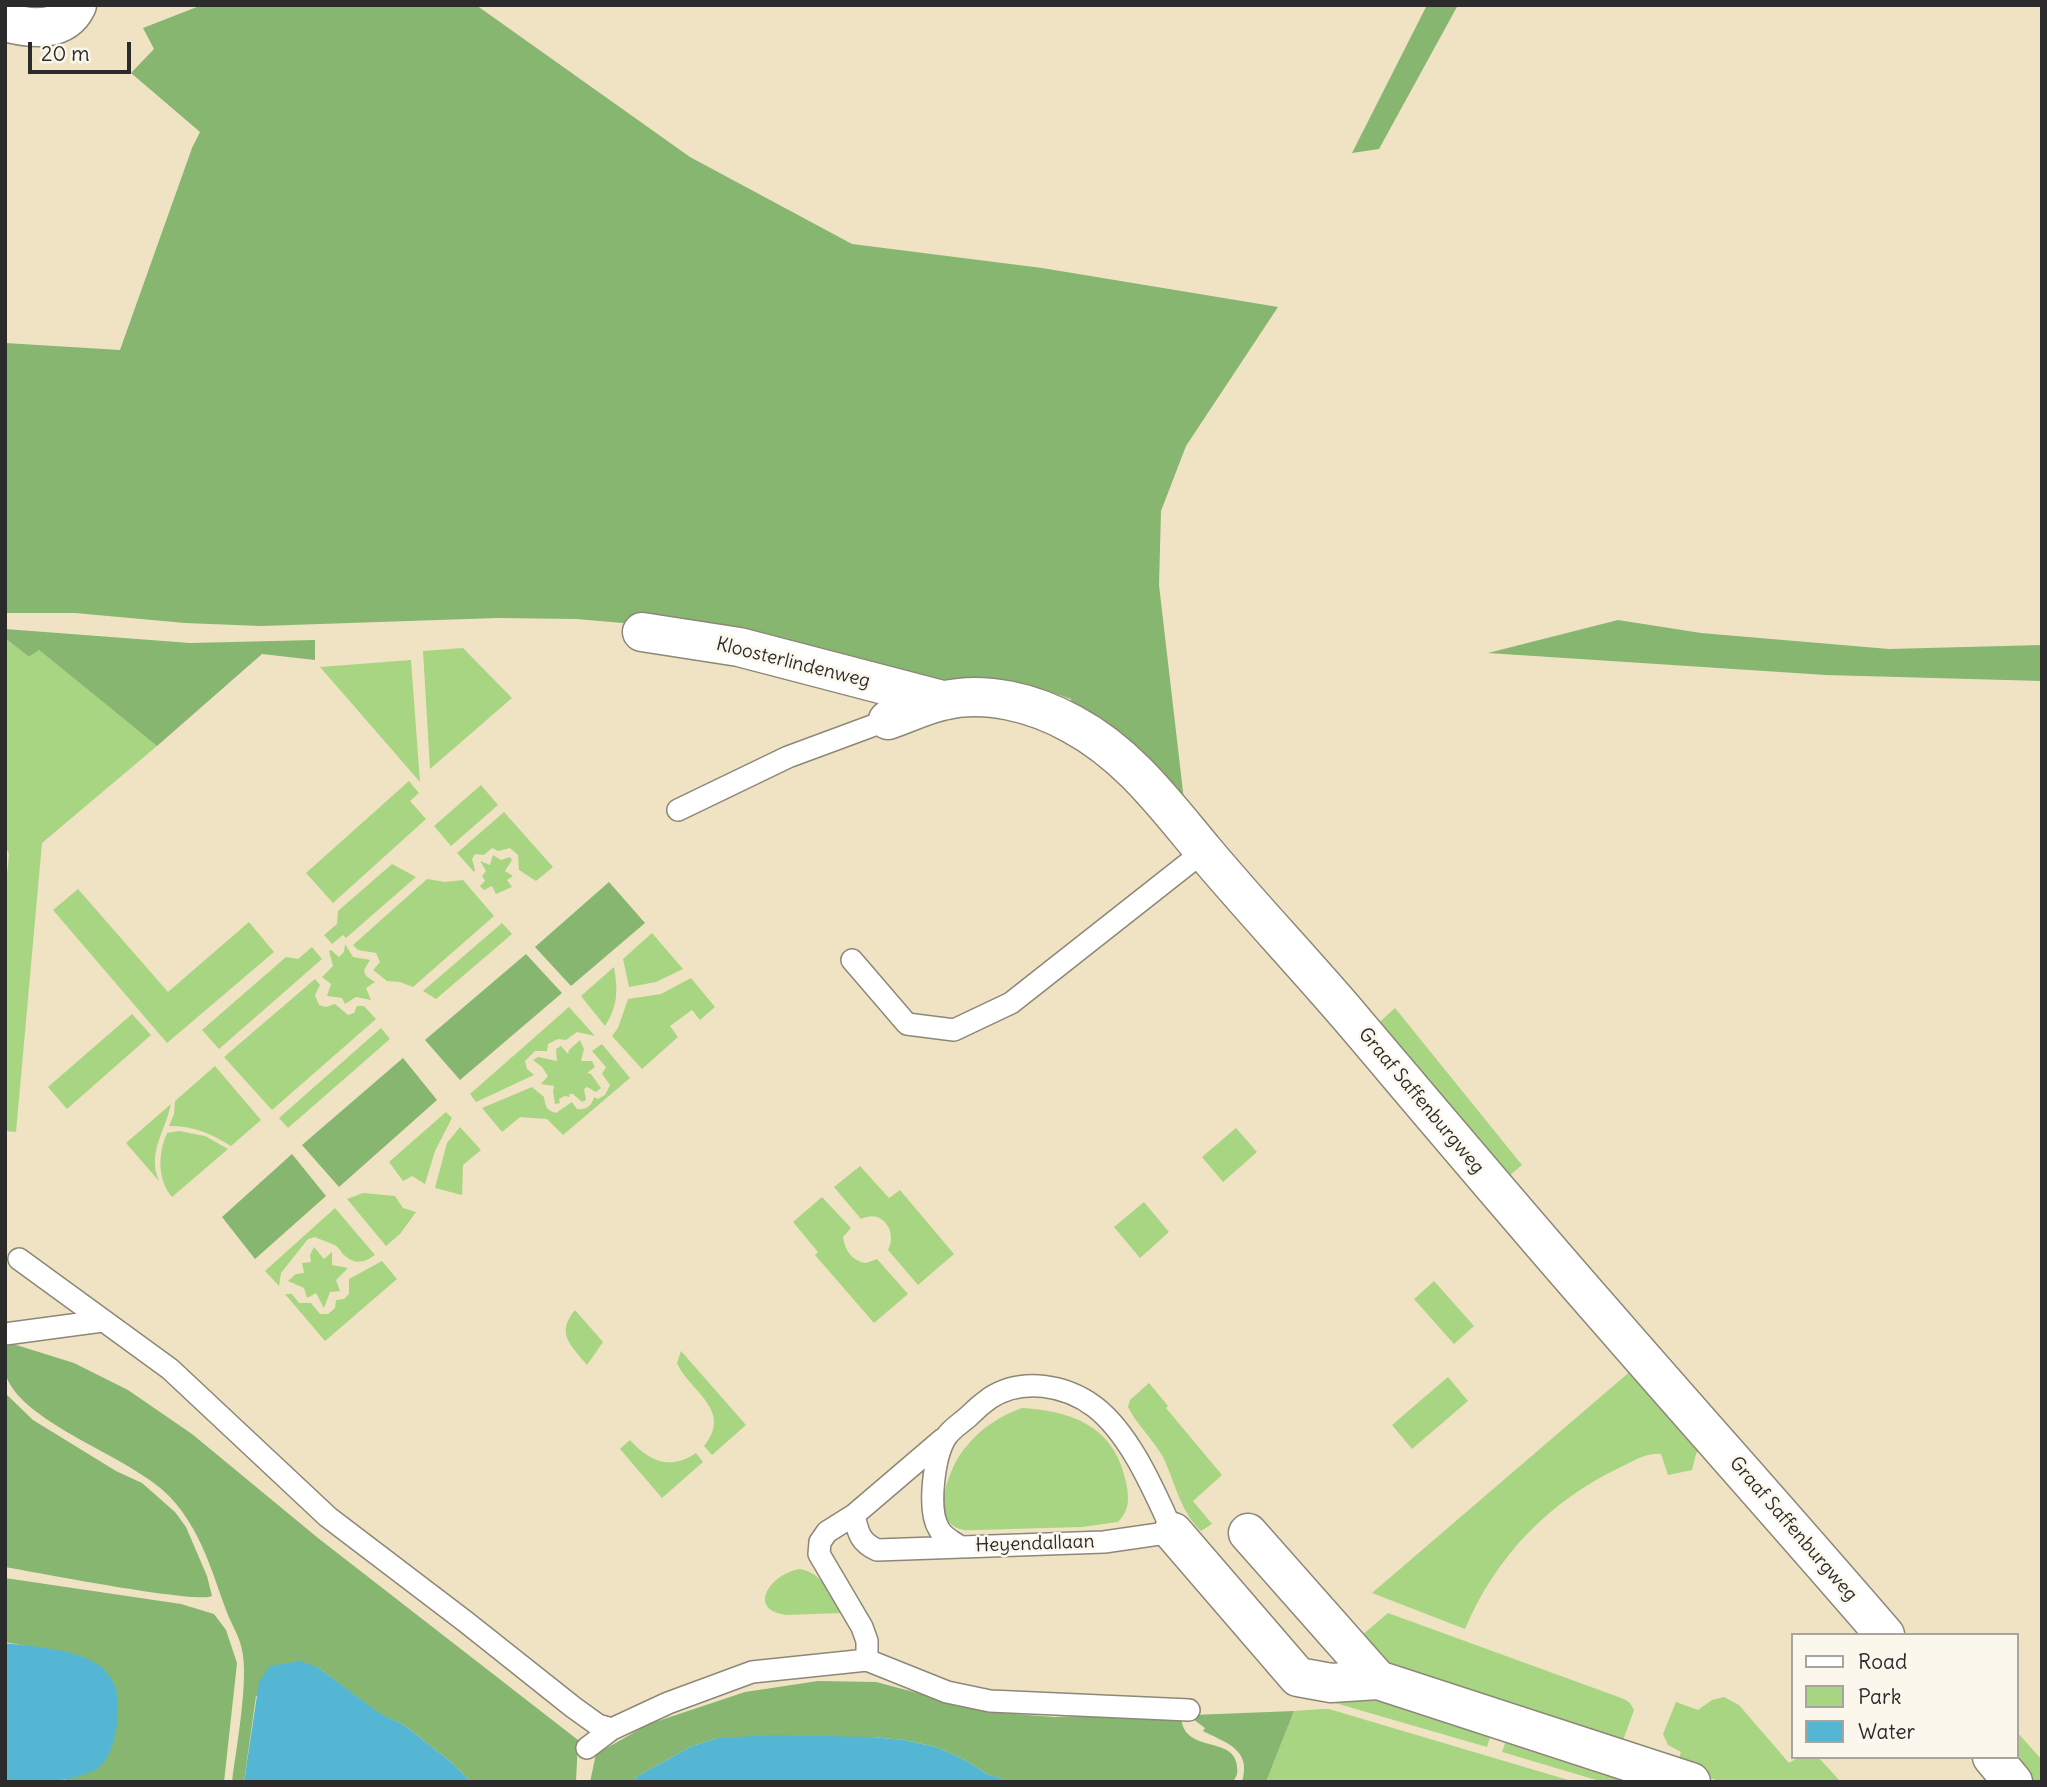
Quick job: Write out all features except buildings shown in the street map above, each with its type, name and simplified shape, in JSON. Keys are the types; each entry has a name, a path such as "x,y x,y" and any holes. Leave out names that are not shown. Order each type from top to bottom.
{"street":[{"path":"5,23 35,28 70,14"},
{"name":"Kloosterlindenweg","path":"642,632 738,647 942,701"},
{"name":"Graaf Saffenburgweg","path":"888,720 942,701 998,699 1038,708 1072,724 1119,755 1164,801 1204,851 1310,970 1604,1315 1883,1633"},
{"name":"Heyendallaan","path":"1173,1532 1298,1677 1331,1683 1378,1680 1691,1782"},
{"path":"1248,1532 1378,1680"},
{"path":"1994,1759 2013,1782"}],"lane":[{"path":"678,810 788,757 888,720"},
{"path":"852,960 907,1024 954,1030 1011,1003 1204,851"},
{"path":"19,1259 170,1369 328,1517 573,1707 598,1725 612,1729"},
{"path":"5,1334 102,1321"},
{"name":"Heyendallaan","path":"1045,1385 1068,1391 1096,1407 1125,1441 1173,1532 1104,1542 959,1546 943,1535 935,1520 933,1496 936,1462 947,1436 990,1398 1000,1393 1045,1385"},
{"path":"867,1660 867,1641 862,1627 818,1554 820,1542 827,1532 854,1516 947,1436"},
{"path":"854,1516 859,1538 877,1550 959,1546"},
{"path":"587,1748 612,1729 696,1690 752,1672 867,1660 947,1692 990,1701 1189,1710"}],"green space":[{"path":"202,5 476,5 690,157 852,244 1042,268 1278,307 1186,446 1161,511 1159,585 1185,809 1073,714 1071,699 1053,693 1043,701 646,625 576,619 497,618 261,626 185,623 75,613 5,613 5,343 120,350 200,132 131,73 154,49 143,28"},
{"path":"1427,5 1458,5 1379,149 1352,153"},
{"path":"1618,620 1701,633 1889,649 2042,645 2042,681 1826,675 1488,653"},
{"path":"5,629 190,643 315,640 315,660 262,654 157,746 39,650 29,657 5,638"},
{"path":"5,638 29,657 39,650 157,746 42,843 16,1132 5,1131 5,895 9,854 5,846"},
{"path":"463,648 512,698 430,769 423,651"},
{"path":"411,660 420,782 320,667"},
{"path":"409,781 419,793 410,801 426,819 333,903 306,873"},
{"path":"481,785 498,805 451,846 434,826"},
{"path":"504,812 553,867 536,881 519,870 518,855 510,848 498,851 492,848 484,855 475,854 472,859 474,872 457,853"},
{"path":"493,855 501,860 510,857 512,860 505,871 513,876 507,880 512,887 496,894 492,886 484,890 480,886 485,881 482,876 486,871 480,861 490,865"},
{"path":"392,864 416,877 346,938 343,935 332,944 324,935 337,924 338,911"},
{"path":"427,879 445,882 463,880 494,916 413,987 387,981 373,970 380,962 376,953 358,950 353,945"},
{"path":"609,882 645,923 571,986 535,947"},
{"path":"78,889 168,992 249,922 274,952 167,1043 53,910"},
{"path":"502,923 512,934 436,999 423,991"},
{"path":"652,933 683,969 656,982 629,987 623,959"},
{"path":"345,944 353,957 370,960 364,970 366,976 375,982 366,988 371,1000 356,997 345,1004 342,998 327,996 331,984 322,977 333,966 329,951 339,957 344,952"},
{"path":"312,947 322,959 219,1049 202,1030 286,957 298,959"},
{"path":"526,954 562,993 460,1080 425,1040"},
{"path":"614,967 616,998 605,1026 581,996"},
{"path":"691,978 715,1007 700,1020 692,1010 670,1026 678,1037 642,1069 612,1036 618,1028 628,999 661,994"},
{"path":"315,979 320,985 315,995 319,1005 326,1007 335,1004 348,1015 354,1013 357,1006 364,1006 376,1019 272,1110 224,1057"},
{"path":"569,1007 595,1036 577,1032 566,1040 558,1039 548,1044 547,1051 535,1051 525,1061 527,1069 534,1075 476,1102 470,1094"},
{"path":"1395,1008 1522,1165 1509,1176 1905,1633 1898,1633 1373,1028"},
{"path":"132,1014 151,1035 67,1109 48,1087"},
{"path":"381,1028 390,1039 288,1128 279,1118"},
{"path":"580,1040 584,1049 581,1061 592,1061 595,1067 587,1073 591,1074 601,1088 596,1092 587,1087 584,1089 586,1100 582,1102 569,1094 570,1097 565,1096 559,1099 560,1103 555,1104 554,1086 541,1084 548,1076 533,1060 538,1057 557,1061 556,1049 561,1046 568,1054"},
{"path":"602,1044 630,1078 563,1135 547,1119 520,1117 502,1132 482,1108 532,1087 544,1097 550,1111 556,1113 572,1102 577,1109 586,1108 594,1097 598,1099 605,1095 610,1085 602,1074 606,1067 592,1051"},
{"path":"403,1058 437,1100 339,1187 302,1145"},
{"path":"215,1066 261,1120 231,1146 202,1131 169,1126 175,1101"},
{"path":"171,1104 156,1152 159,1181 126,1143"},
{"path":"446,1112 452,1118 435,1151 425,1184 412,1176 403,1181 389,1162"},
{"path":"460,1127 481,1150 463,1165 462,1195 435,1188 447,1143"},
{"path":"1236,1128 1257,1152 1223,1182 1202,1157"},
{"path":"179,1131 205,1136 228,1149 172,1197 167,1190 160,1166 167,1133"},
{"path":"292,1154 326,1196 255,1259 222,1217"},
{"path":"860,1166 889,1198 900,1190 954,1254 918,1285 888,1250 891,1236 886,1224 875,1217 861,1219 834,1187"},
{"path":"363,1193 395,1196 403,1208 416,1212 400,1234 386,1246 347,1199"},
{"path":"822,1197 851,1228 843,1237 850,1254 866,1263 877,1259 908,1294 874,1323 815,1255 818,1252 793,1222"},
{"path":"1144,1202 1169,1232 1140,1258 1114,1227"},
{"path":"335,1208 375,1255 356,1262 332,1244 315,1237 308,1239 281,1273 279,1286 265,1271"},
{"path":"314,1247 324,1259 332,1252 332,1265 348,1268 336,1280 340,1291 330,1292 324,1308 316,1293 307,1298 304,1288 288,1281 296,1274 304,1273 302,1263 311,1262 310,1255"},
{"path":"382,1261 397,1279 325,1341 285,1294 292,1294 299,1303 311,1303 320,1314 328,1314 335,1308 336,1300 344,1299 349,1294 349,1279"},
{"path":"1434,1281 1474,1326 1454,1344 1414,1299"},
{"path":"575,1310 603,1342 587,1365 571,1345 566,1333 569,1318"},
{"path":"5,1344 13,1344 74,1363 128,1390 192,1434 318,1538 578,1740 576,1782 471,1782 451,1762 404,1725 378,1713 319,1668 256,1696 244,1782 232,1782 243,1696 244,1663 238,1637 198,1538 181,1510 153,1482 56,1425 17,1394 5,1372"},
{"path":"681,1351 746,1425 712,1455 704,1446 712,1433 712,1411 677,1363"},
{"path":"1633,1369 1702,1444 1692,1470 1668,1475 1661,1454 1651,1454 1625,1465 1571,1496 1528,1533 1509,1555 1492,1578 1465,1629 1372,1593"},
{"path":"1448,1377 1468,1401 1412,1449 1392,1425"},
{"path":"1149,1383 1168,1406 1166,1408 1222,1475 1193,1501 1212,1524 1201,1531 1188,1515 1163,1457 1128,1407 1130,1400"},
{"path":"5,1393 33,1420 116,1471 142,1483 175,1512 186,1527 207,1576 212,1596 177,1596 148,1592 5,1567"},
{"path":"1022,1408 1074,1418 1102,1435 1120,1463 1126,1482 1128,1504 1118,1522 1082,1527 968,1530 950,1523 945,1514 945,1491 959,1456 984,1429"},
{"path":"630,1440 652,1458 660,1461 677,1462 696,1453 703,1462 662,1498 620,1449"},
{"path":"800,1569 808,1571 820,1580 842,1613 786,1615 767,1606 765,1599 772,1584 780,1577"},
{"path":"5,1578 181,1604 214,1614 226,1630 237,1663 224,1782 60,1782 65,1781 82,1657 5,1642"},
{"path":"1388,1613 1624,1699 1634,1710 1621,1746 1373,1665 1355,1641"},
{"path":"818,1681 876,1682 990,1712 1054,1717 1180,1715 1189,1735 1231,1753 1235,1759 1237,1773 1232,1782 1013,1782 987,1774 936,1747 904,1740 872,1737 718,1738 692,1746 636,1777 633,1782 590,1782 596,1754 649,1724 745,1692"},
{"path":"1364,1689 1492,1731 1487,1747 1335,1703"},
{"path":"1724,1697 1739,1705 1789,1763 1796,1759 1820,1759 1841,1782 1722,1782 1676,1767 1681,1752 1668,1745 1663,1734 1676,1702 1698,1710 1712,1700"},
{"path":"1329,1709 1575,1782 1266,1782 1294,1711"},
{"path":"1294,1711 1266,1782 1242,1782 1244,1771 1240,1755 1228,1744 1203,1731 1205,1728 1193,1719 1193,1715"},
{"path":"2019,1734 2042,1760 2042,1782 2025,1782 2018,1759"},
{"path":"1508,1735 1649,1782 1603,1782 1502,1752"}],"water":[{"path":"5,1643 51,1649 84,1657 101,1666 109,1675 117,1695 118,1719 113,1744 102,1764 95,1770 62,1780 5,1782"},
{"path":"300,1661 319,1668 379,1713 404,1725 451,1762 471,1782 244,1782 259,1682 270,1666"},
{"path":"772,1735 904,1740 936,1747 987,1774 1013,1782 633,1782 636,1777 692,1746 718,1738"}]}
